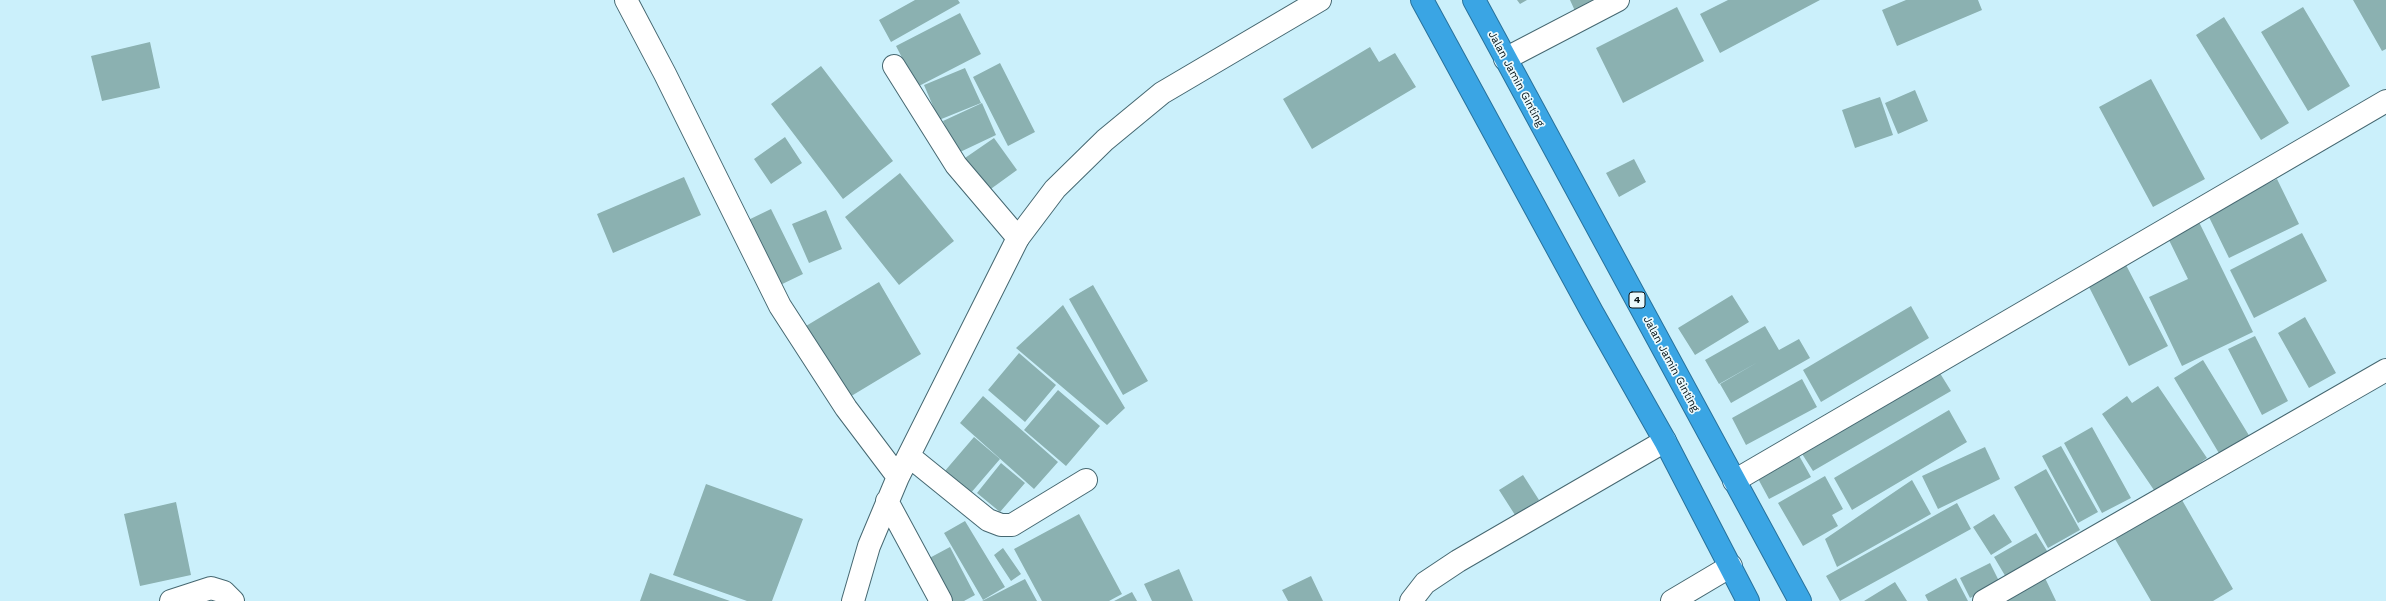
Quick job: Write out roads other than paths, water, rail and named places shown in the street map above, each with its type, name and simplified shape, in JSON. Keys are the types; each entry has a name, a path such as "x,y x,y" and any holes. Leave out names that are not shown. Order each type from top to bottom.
{"highway":[{"path":"1422,0 1592,312 1665,441 1748,601"},
{"name":"Jalan Jamin Ginting","path":"1474,0 1800,601"}],"street":[{"path":"626,0 666,74 780,306 846,408 898,477"},
{"path":"853,601 869,546 898,477 1018,238 1055,189 1105,140 1162,94 1320,0"},
{"path":"1505,59 1618,0"},
{"path":"894,66 956,166 1018,238"},
{"path":"1734,480 2386,101"},
{"path":"1984,601 2386,370"},
{"path":"1411,601 1425,583 1458,561 1665,441"},
{"path":"909,456 988,520 1001,525 1012,525 1086,480"},
{"path":"887,501 941,601"},
{"path":"1672,601 1731,566"},
{"path":"171,601 211,588 224,592 233,601"}]}
